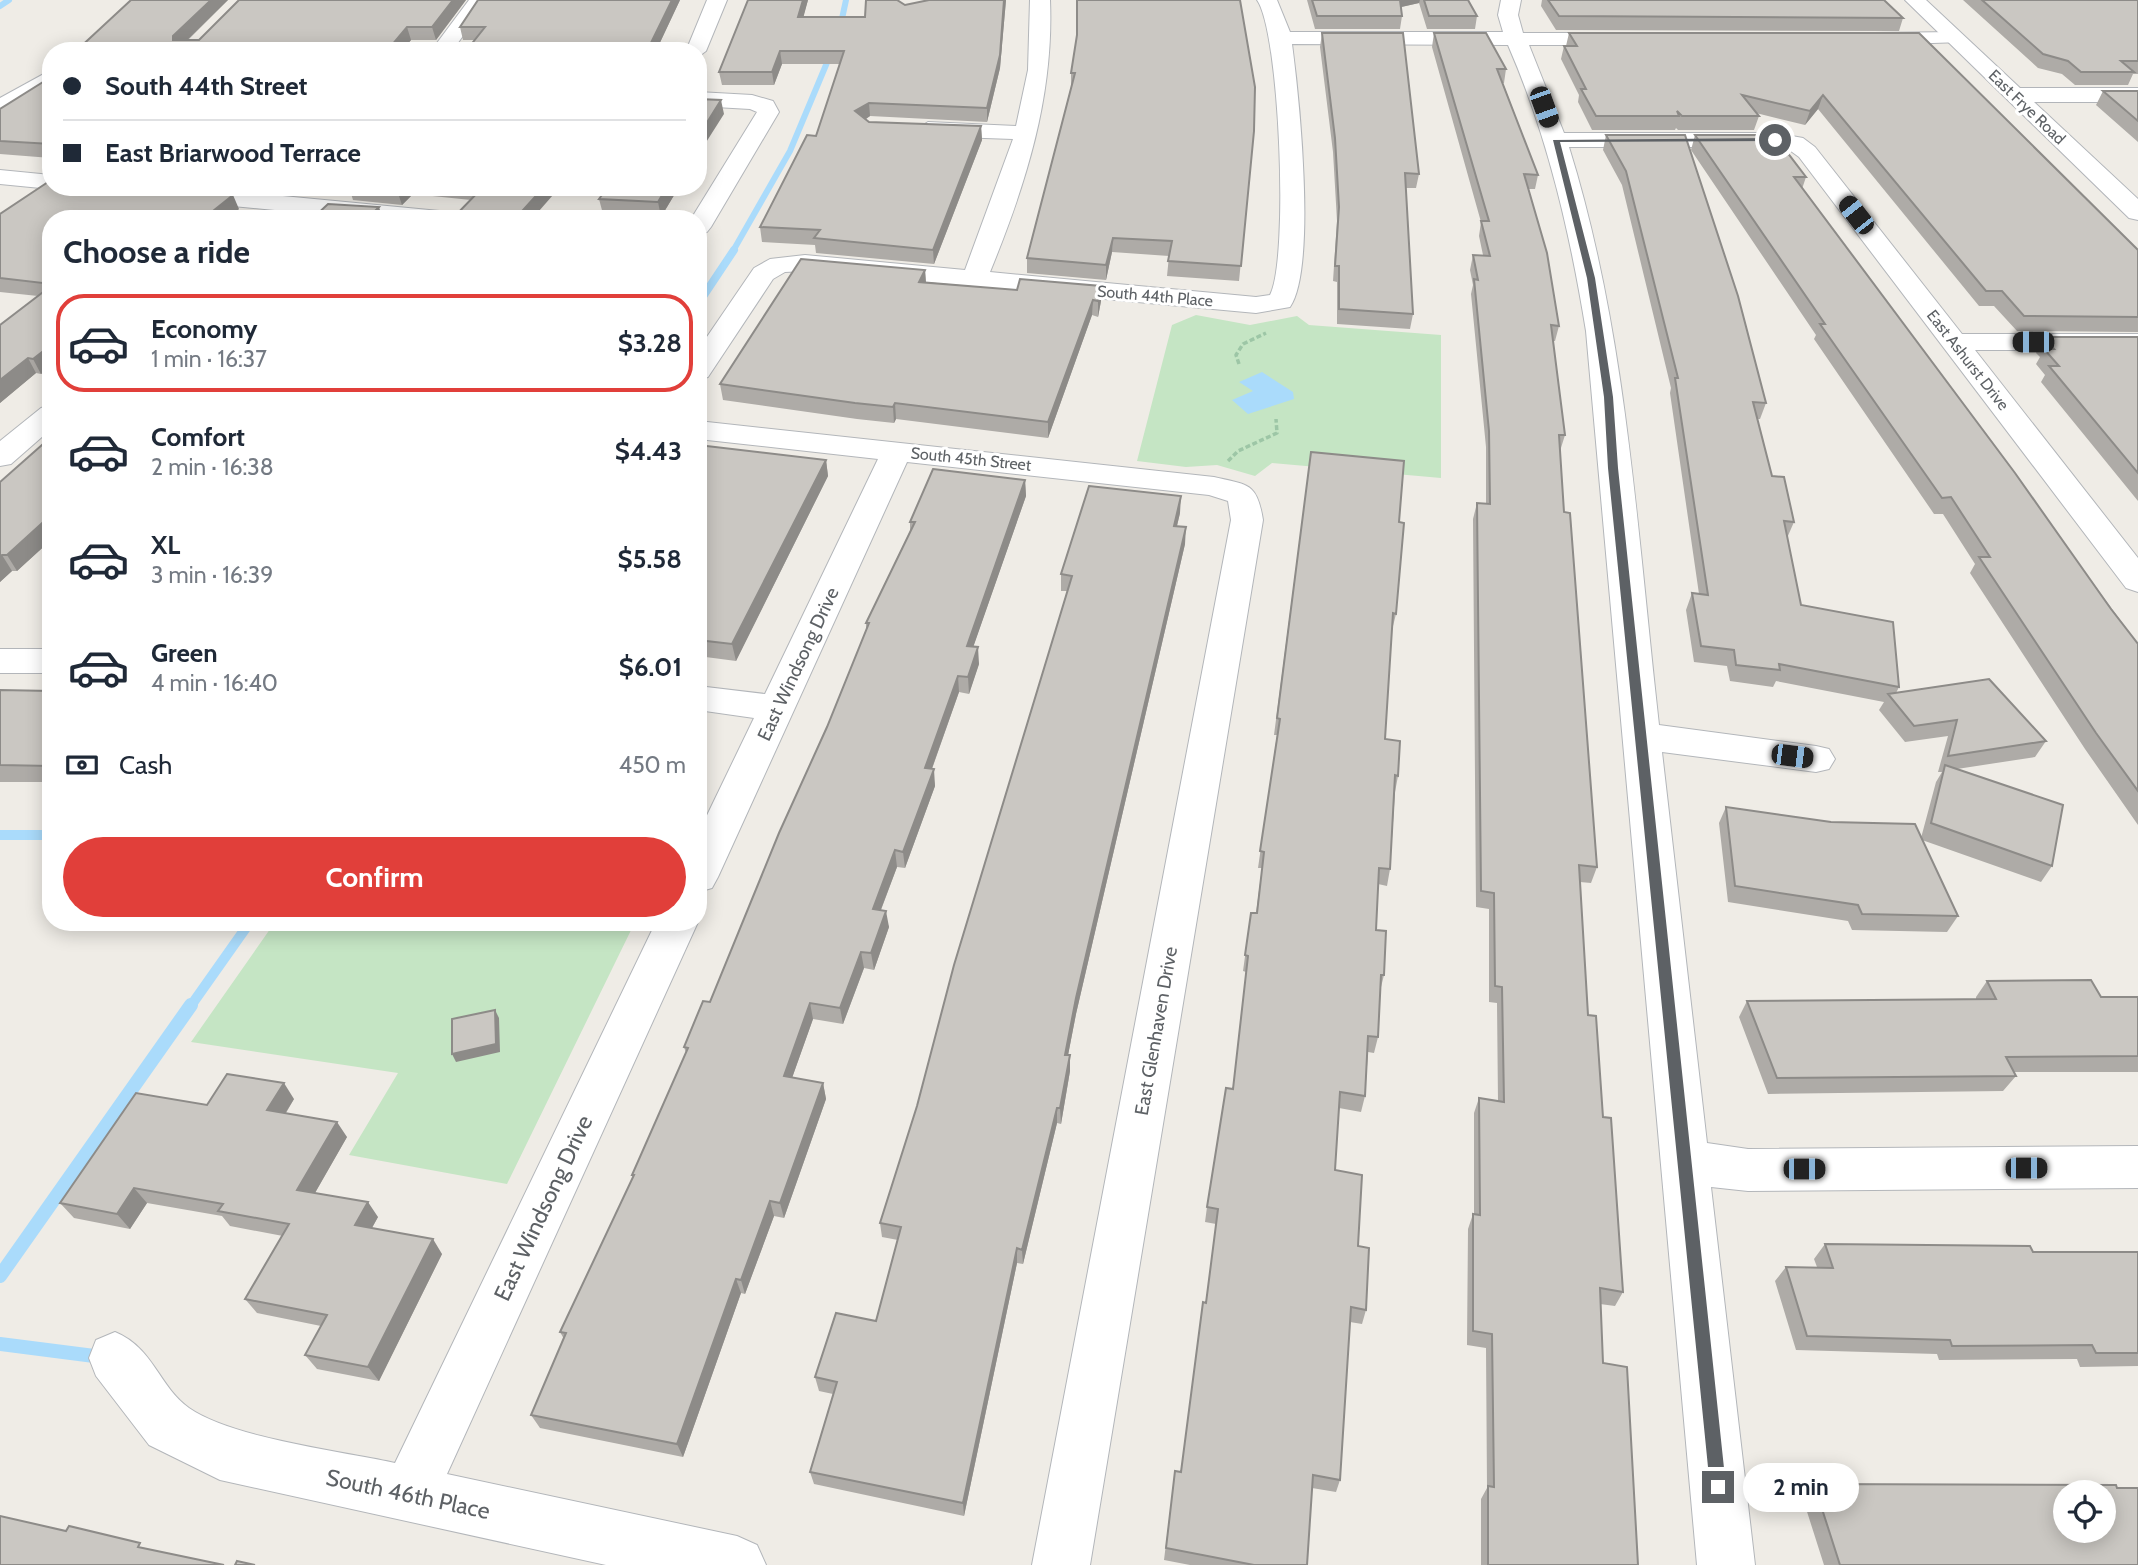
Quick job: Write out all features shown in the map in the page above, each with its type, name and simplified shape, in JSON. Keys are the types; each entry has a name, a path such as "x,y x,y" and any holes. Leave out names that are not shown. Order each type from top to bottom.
{"street":[{"path":"447,42 479,0"},
{"path":"700,42 718,0"},
{"path":"974,279 1013,177 1024,133 1035,83 1040,0"},
{"path":"1267,0 1272,5 1280,38 1641,39"},
{"path":"1511,0 1508,15 1556,140 1578,219 1600,331 1726,1565"},
{"name":"East Frye Road","path":"1915,0 2138,213"},
{"name":"South 44th Place","path":"707,358 763,274 779,265 804,263 1256,305 1280,301 1286,290 1294,156 1280,38"},
{"path":"1847,39 1955,38"},
{"path":"0,107 42,81"},
{"path":"2014,95 2138,95"},
{"path":"707,100 752,102 765,106 768,112 707,212"},
{"path":"899,127 1024,133"},
{"name":"East Ashurst Drive","path":"1556,140 1775,140 1795,143 1807,152 2138,581"},
{"path":"0,177 40,181"},
{"path":"0,201 40,181"},
{"path":"173,196 274,210"},
{"path":"1954,342 2138,342"},
{"path":"0,457 42,422"},
{"name":"South 45th Street","path":"707,431 1228,491"},
{"name":"East Windsong Drive","path":"707,858 897,451"},
{"name":"East Glenhaven Drive","path":"1061,1565 1245,533 1247,520 1228,491"},
{"path":"0,662 42,661"},
{"path":"707,699 777,708"},
{"path":"1643,736 1816,759"},
{"name":"East Windsong Drive","path":"410,1495 673,931"},
{"path":"1686,1162 1748,1170 2138,1167"},
{"name":"South 46th Place","path":"115,1358 168,1426 220,1454 737,1565"}],"path":[{"path":"1228,491 1231,457 1277,433 1276,419"}],"green space":[{"path":"1196,315 1250,325 1297,316 1309,325 1441,335 1441,478 1272,463 1255,476 1217,465 1186,467 1137,461 1172,325"},
{"path":"269,931 631,931 507,1184 349,1155 398,1073 191,1042"}],"water":[{"path":"1262,372 1293,392 1294,399 1248,414 1232,400 1253,391 1239,382"}],"building":[{"path":"131,0 211,0 173,36 173,40 199,40 239,0 453,0 432,27 407,27 394,42 86,42"},
{"path":"478,0 672,0 651,42 473,42 485,27 460,27"},
{"path":"748,0 803,0 798,17 865,17 866,0 897,0 905,5 929,0 1004,0 1000,55 987,108 869,103 855,111 869,122 981,126 933,250 814,238 820,230 760,227 807,135 816,136 844,51 780,51 772,72 719,72"},
{"path":"1077,0 1240,0 1255,87 1254,131 1241,266 1168,261 1172,241 1113,238 1106,265 1027,258 1075,73 1071,73 1077,35"},
{"path":"1312,0 1400,0 1402,16 1317,16"},
{"path":"1424,0 1468,0 1477,16 1429,16"},
{"path":"1548,0 1884,0 1903,18 1559,16"},
{"path":"1982,0 2138,0 2138,61 2121,61 2134,72 2081,72 2068,61 2043,54"},
{"path":"1322,33 1403,33 1419,174 1405,173 1413,314 1339,309 1339,266 1335,266 1339,207 1335,138"},
{"path":"1434,33 1486,33 1506,69 1497,69 1538,175 1524,174 1547,253 1559,326 1551,325 1565,435 1559,435 1564,512 1570,513 1597,867 1579,865 1588,1015 1596,1016 1603,1117 1611,1118 1623,1292 1600,1288 1603,1363 1627,1367 1638,1565 1488,1565 1488,1486 1494,1487 1492,1334 1473,1331 1473,1214 1480,1215 1479,1098 1504,1102 1502,987 1495,986 1494,893 1481,891 1477,503 1490,504 1489,431 1474,279 1478,280 1473,255 1490,256 1481,221 1489,221"},
{"path":"1569,33 1919,33 2138,250 2138,317 2024,316 2002,291 1986,291 1823,95 1810,111 1742,95 1759,116 1682,116 1677,111 1679,116 1596,116 1581,89 1586,89 1564,46 1577,46"},
{"path":"42,83 42,143 0,141 0,109"},
{"path":"2103,91 2138,91 2138,121"},
{"path":"707,99 721,100 707,123"},
{"path":"1606,135 1685,135 1738,296 1766,403 1753,402 1772,476 1784,477 1794,522 1784,521 1801,605 1893,622 1899,687 1779,664 1780,670 1736,665 1734,650 1701,646 1692,593 1708,595 1675,378 1678,378 1626,171"},
{"path":"1695,135 1774,135 1806,177 1794,177 2015,473 2138,644 2138,791 2096,733 1979,557 1990,557 1951,497 1942,498 1820,324 1825,324"},
{"path":"42,186 42,196 232,196 214,210 42,210 42,283 0,278 0,214"},
{"path":"474,196 536,196 523,210 461,210"},
{"path":"601,196 662,196 658,202 599,199"},
{"path":"328,204 379,207 376,210 322,210"},
{"path":"801,259 925,270 919,282 1017,290 1020,279 1101,286 1098,301 1093,300 1048,422 895,403 893,407 855,403 720,384"},
{"path":"42,293 42,352 33,359 28,358 0,380 0,325"},
{"path":"2043,337 2138,337 2138,473 2049,366 2059,366 2044,349 2054,349"},
{"path":"42,445 42,523 7,555 0,556 0,482"},
{"path":"707,446 826,460 732,644 707,641"},
{"path":"1311,452 1404,461 1399,522 1404,523 1396,614 1393,613 1385,739 1400,741 1398,776 1395,775 1390,869 1379,868 1376,930 1386,931 1378,1037 1368,1036 1365,1096 1340,1092 1335,1170 1362,1175 1358,1246 1369,1248 1366,1310 1351,1307 1340,1480 1313,1475 1307,1565 1254,1565 1166,1548 1175,1471 1181,1472 1203,1302 1206,1303 1218,1209 1207,1207 1226,1088 1233,1089 1248,956 1245,955 1251,913 1257,913 1264,852 1260,851 1280,719 1277,718"},
{"path":"933,469 1025,480 967,646 978,647 968,677 958,676 925,768 934,769 903,852 895,850 873,909 886,911 871,953 861,952 840,1008 810,1003 784,1076 823,1083 780,1203 770,1201 741,1280 736,1279 677,1444 531,1415 566,1333 560,1332 634,1175 688,1048 684,1047 703,1001 710,1002 779,833 827,727 869,623 866,623 915,522 910,522"},
{"path":"1089,486 1181,496 1174,526 1186,527 1076,998 1065,1055 1070,1055 1060,1108 1057,1108 1022,1250 1017,1248 963,1503 810,1472 837,1382 815,1377 836,1313 876,1321 901,1227 880,1223 917,1106 954,965 1072,576 1061,574"},
{"path":"1989,679 2046,741 1948,756 1957,720 1914,726 1888,694"},
{"path":"0,690 42,691 42,766 0,765"},
{"path":"1945,765 2063,805 2052,866 1931,823"},
{"path":"1726,807 1831,822 1915,824 1958,916 1862,914 1858,905 1735,886"},
{"path":"2091,980 2101,997 2138,997 2138,1056 2006,1057 2016,1076 1777,1078 1747,1001 1996,999 1987,981"},
{"path":"495,1010 496,1044 452,1054 452,1019"},
{"path":"227,1074 284,1083 267,1110 337,1122 297,1190 368,1202 355,1225 433,1239 368,1367 305,1355 327,1315 245,1299 289,1224 218,1211 223,1204 134,1188 117,1214 60,1203 136,1093 207,1105"},
{"path":"1825,1244 2030,1246 2033,1252 2138,1252 2138,1353 2096,1353 2092,1345 1952,1346 1950,1340 1807,1336 1786,1267 1833,1268"},
{"path":"1814,1484 2053,1485 2053,1543 2116,1543 2116,1485 2117,1488 2138,1488 2138,1565 1840,1565"},
{"path":"0,1516 66,1531 69,1526 140,1543 138,1547 224,1565 0,1565"},
{"path":"237,1561 255,1565 235,1565"}],"waterway":[{"path":"0,6 9,0"},
{"path":"840,28 846,0"},
{"path":"733,251 790,151 831,53"},
{"path":"707,290 734,250"},
{"path":"0,835 42,835"},
{"path":"190,1007 244,931"},
{"path":"0,1276 191,1005"},
{"path":"0,1344 102,1357"}],"route":[{"path":"1718,1487 1643,736 1613,468 1609,397 1591,278 1556,140 1775,140"}]}
